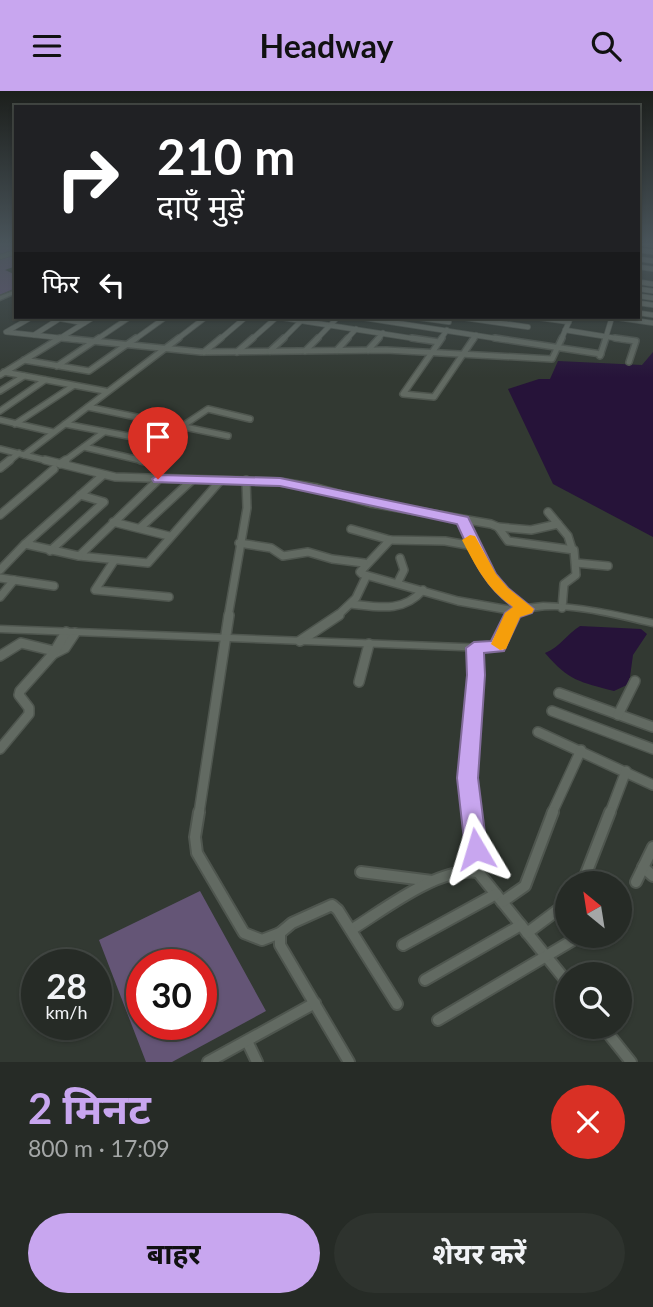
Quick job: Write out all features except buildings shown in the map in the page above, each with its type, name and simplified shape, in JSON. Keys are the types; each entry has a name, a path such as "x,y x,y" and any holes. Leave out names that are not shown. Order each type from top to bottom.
{"street":[{"path":"29,319 6,332 204,352 368,350 552,359 570,319"},
{"path":"32,335 60,319 84,323"},
{"path":"2,373 90,319"},
{"path":"57,366 127,319"},
{"path":"24,360 89,371 163,319"},
{"path":"0,468 65,424 202,319"},
{"path":"204,352 244,319"},
{"path":"237,352 275,319"},
{"path":"289,319 439,342"},
{"path":"305,351 336,319"},
{"path":"386,319 600,356 611,319"},
{"path":"453,319 403,394 434,397 476,335"},
{"path":"487,319 528,327"},
{"path":"521,342 532,319"},
{"path":"626,319 653,323"},
{"path":"270,351 301,321"},
{"path":"337,350 356,329"},
{"path":"565,330 636,341 629,362"},
{"path":"368,350 383,333"},
{"path":"401,351 411,338"},
{"path":"2,373 105,391"},
{"path":"0,391 25,376"},
{"path":"0,411 45,380"},
{"path":"15,424 73,386"},
{"path":"88,407 228,436"},
{"path":"184,425 208,409 250,419"},
{"path":"0,420 53,432"},
{"path":"65,424 175,445"},
{"path":"0,515 104,432"},
{"path":"84,447 149,462"},
{"path":"0,449 57,467 103,475 191,481 246,480 317,488 362,501 498,527 531,530 558,524"},
{"path":"0,570 25,544 103,475"},
{"path":"79,556 158,479"},
{"path":"246,480 249,504 239,543 227,640 195,837 197,853 244,933 256,942 332,905 351,930 397,1004"},
{"path":"140,528 191,481"},
{"path":"25,544 79,556 148,563 220,481"},
{"path":"50,551 104,502 80,495"},
{"path":"0,506 8,508"},
{"path":"548,512 568,536 572,549 576,552 575,577 565,584 562,608"},
{"path":"462,520 489,576 502,592 526,609"},
{"path":"113,521 169,536"},
{"path":"498,527 508,541 572,549"},
{"path":"351,529 390,540 445,541 473,546"},
{"path":"390,540 379,553 364,563 360,572 366,577 398,582 458,601 515,611 562,608 653,623"},
{"path":"239,543 271,548 283,556 308,552 332,559 364,563"},
{"path":"398,582 404,571 400,558"},
{"path":"114,561 95,590 169,597"},
{"path":"576,563 608,566"},
{"path":"300,642 351,604 360,593 366,577"},
{"path":"0,578 54,586"},
{"path":"0,597 14,580"},
{"path":"351,604 398,607 416,600 423,590"},
{"path":"0,629 474,648 500,645 515,611"},
{"path":"0,749 29,714 29,708 19,695 20,691 71,633"},
{"path":"0,656 21,643 54,652"},
{"path":"359,682 369,644"},
{"path":"474,648 476,675 467,778 478,873 555,967"},
{"path":"618,715 635,681"},
{"path":"559,693 653,727"},
{"path":"552,711 653,749"},
{"path":"538,732 653,785"},
{"path":"403,945 525,886 544,832 581,750"},
{"path":"587,871 626,771"},
{"path":"636,883 653,847"},
{"path":"643,867 653,876"},
{"path":"351,930 432,881 463,870 478,873"},
{"path":"361,872 432,881"},
{"path":"425,980 555,910"},
{"path":"279,933 280,945 349,1062"},
{"path":"438,1020 558,949"},
{"path":"208,1062 315,1003"},
{"path":"613,1039 631,1062"},
{"path":"247,1041 257,1062"}],"shaded area":[{"path":"0,287 14,287 14,289 0,295"},
{"path":"653,352 653,537 553,484 508,389 539,379 550,379 558,361 642,365"},
{"path":"580,626 641,629 647,634 633,655 629,684 614,691 584,682 568,675 545,653"},
{"path":"200,891 266,1011 217,1038 217,949 126,949 126,1010 112,974 112,949 102,949 99,940"},
{"path":"138,1040 213,1040 172,1062 146,1062"}],"slow traffic":[{"path":"470,540 489,576 502,592 526,609 513,613 500,644"}],"route":[{"path":"158,479 280,482 317,488 370,503 462,520 489,576 502,592 526,609 513,613 498,647 474,648 476,675 467,778 476,849"}]}
